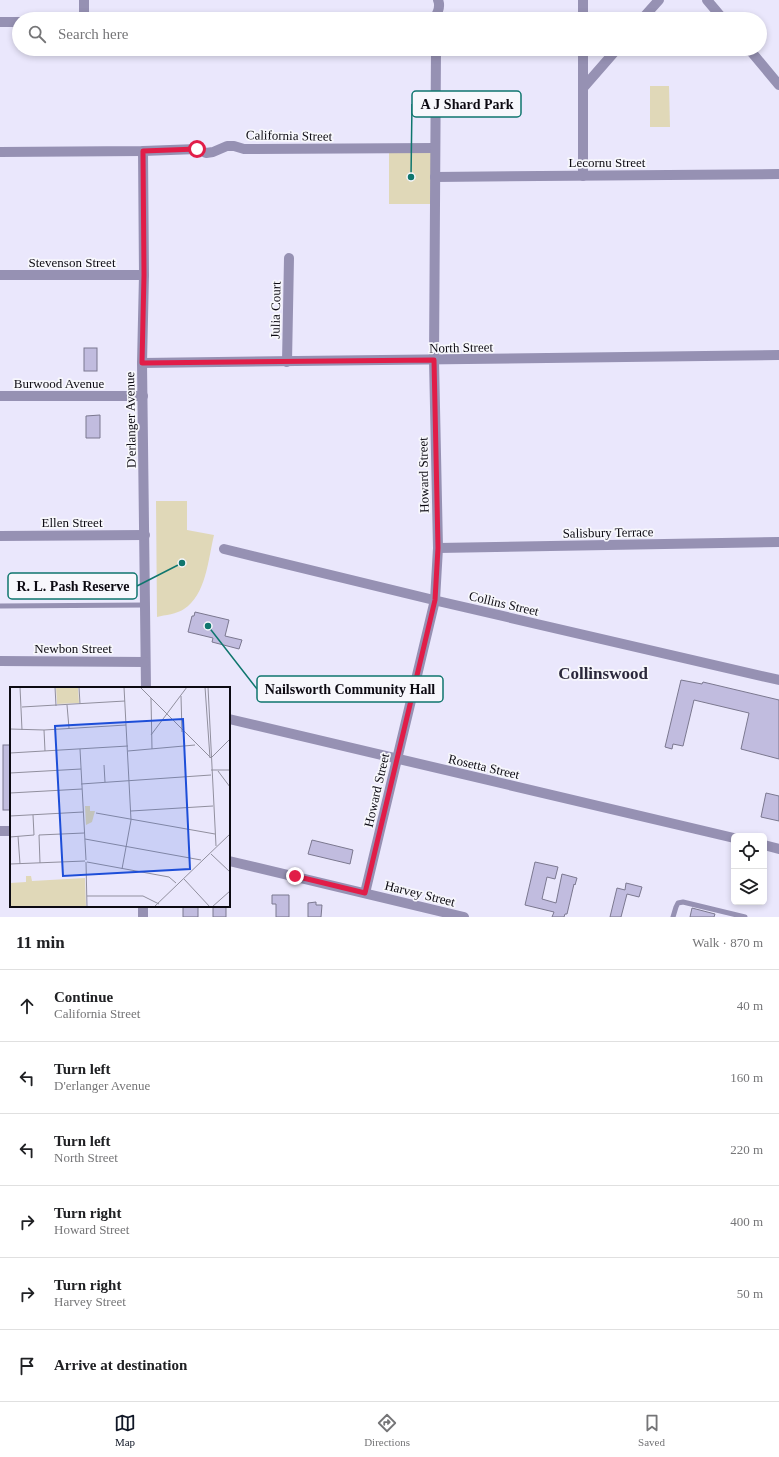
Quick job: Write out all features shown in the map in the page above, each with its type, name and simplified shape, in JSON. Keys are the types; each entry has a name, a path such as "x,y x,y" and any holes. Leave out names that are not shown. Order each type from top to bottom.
{"street":[{"path":"84,0 84,12"},
{"path":"438,0 439,12"},
{"path":"583,0 583,12"},
{"path":"648,12 658,0"},
{"path":"708,0 717,12"},
{"path":"0,22 12,22"},
{"name":"Howard Street","path":"365,893 435,600 438,548 434,360 436,56"},
{"path":"583,56 583,176"},
{"path":"583,88 611,56"},
{"path":"756,56 776,74 779,85"},
{"name":"California Street","path":"0,152 197,149 206,152 213,152 227,146 234,146 244,149 435,148"},
{"name":"D'erlanger Avenue","path":"143,151 144,275 142,363 146,687"},
{"name":"Lecornu Street","path":"435,177 779,174"},
{"name":"Julia Court","path":"287,362 288,258"},
{"name":"Stevenson Street","path":"0,275 144,275"},
{"name":"North Street","path":"142,363 779,355"},
{"name":"Burwood Avenue","path":"0,396 143,396"},
{"name":"Ellen Street","path":"0,536 145,535"},
{"name":"Salisbury Terrace","path":"438,548 779,542"},
{"name":"Collins Street","path":"224,549 779,680"},
{"name":"Newbon Street","path":"0,661 145,662"},
{"name":"Rosetta Street","path":"230,719 731,837"},
{"path":"767,846 779,849"},
{"name":"Harvey Street","path":"230,861 464,917"},
{"path":"142,917 143,907"}],"lane":[{"path":"0,606 145,606"},
{"path":"673,917 678,903 683,902 745,917"}],"shaded area":[{"path":"650,86 669,86 670,127 650,127"},
{"path":"389,149 433,150 432,204 389,204"},
{"path":"156,501 187,501 187,530 214,535 208,566 202,586 197,595 191,603 181,611 157,617"}],"building":[{"path":"84,348 97,348 97,371 84,371"},
{"path":"100,415 100,438 86,438 86,416"},
{"path":"195,612 229,620 225,636 242,640 239,649 212,642 213,638 188,632 192,616 194,616"},
{"path":"681,680 702,684 703,682 779,700 779,759 741,749 749,713 694,700 683,746 673,744 672,749 665,747"},
{"path":"3,745 10,745 10,810 3,810"},
{"path":"766,793 779,796 779,821 761,817"},
{"path":"312,840 353,850 350,864 308,854"},
{"path":"535,862 558,867 555,879 547,877 542,899 556,903 562,874 577,878 575,885 574,884 567,914 565,914 564,917 552,917 554,912 525,905"},
{"path":"626,883 642,887 639,897 627,894 621,917 610,917 617,888 625,890"},
{"path":"272,895 289,895 289,917 276,917 276,904 272,904"},
{"path":"316,902 316,905 322,905 321,917 308,917 308,903"},
{"path":"183,907 198,907 198,917 183,917"},
{"path":"213,907 226,907 226,917 213,917"},
{"path":"692,908 715,914 714,917 690,917"}],"place":[{"name":"A J Shard Park","path":"411,177"},
{"name":"R. L. Pash Reserve","path":"182,563"},
{"name":"Nailsworth Community Hall","path":"208,626"}],"district":[{"name":"Collinswood","path":"603,673"}],"route":[{"path":"197,149 143,151 144,275 142,363 434,360 438,548 435,600 365,893 295,876"}]}
